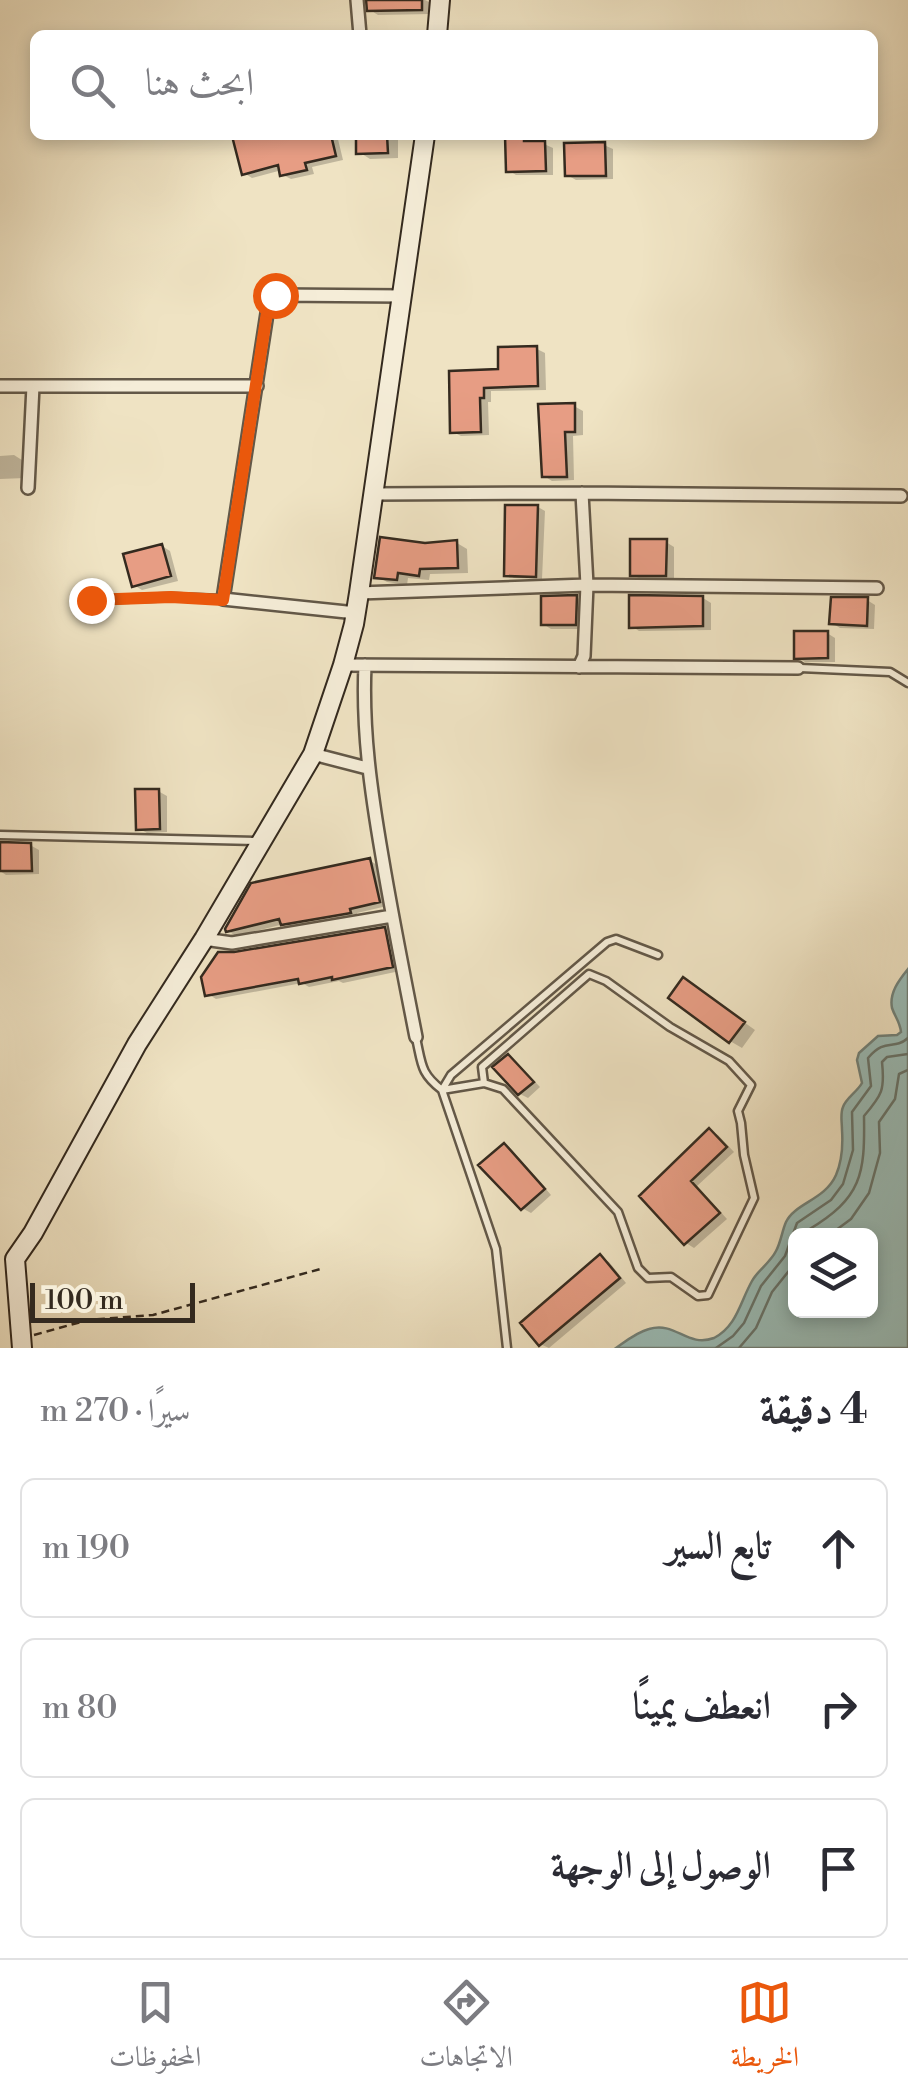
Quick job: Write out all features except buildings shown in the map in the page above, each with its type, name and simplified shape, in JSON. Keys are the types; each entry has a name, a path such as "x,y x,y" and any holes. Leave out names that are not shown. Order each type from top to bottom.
{"main road":[{"path":"437,30 440,0"},
{"path":"21,1344 8,1255 47,1207 137,1044 313,754 360,593 424,140"}],"street":[{"path":"357,0 360,30"},
{"path":"356,613 223,600 268,306 275,295 403,296"},
{"path":"0,386 256,386"},
{"path":"28,488 33,386"},
{"path":"578,666 584,656 586,585 582,493"},
{"path":"373,494 904,496"},
{"path":"360,593 586,585 877,588"},
{"path":"342,665 798,668"},
{"path":"365,665 367,768 416,1037"},
{"path":"313,754 367,768"},
{"path":"204,939 232,943 392,916"}],"lane":[{"path":"91,600 223,600"},
{"path":"798,668 890,672 908,684"},
{"path":"0,835 260,842"},
{"path":"442,1090 450,1075 607,942 616,940 658,955"},
{"path":"442,1090 484,1083 503,1089 618,1212 638,1268 648,1278 671,1277 698,1296 708,1295 754,1198 738,1111 751,1085 729,1061 606,981 589,974 482,1067 484,1083"},
{"path":"416,1037 428,1079 442,1090 496,1249 506,1348"}],"path":[{"path":"21,1344 88,1320 153,1315 324,1268"}],"water":[{"path":"908,969 908,1348 616,1348 649,1329 667,1328 705,1340 728,1327 757,1273 776,1251 790,1216 825,1190 836,1175 842,1153 842,1110 862,1083 859,1053 878,1036 901,1032 891,1002"}],"route":[{"path":"91,600 223,600 268,306 275,295"}]}
